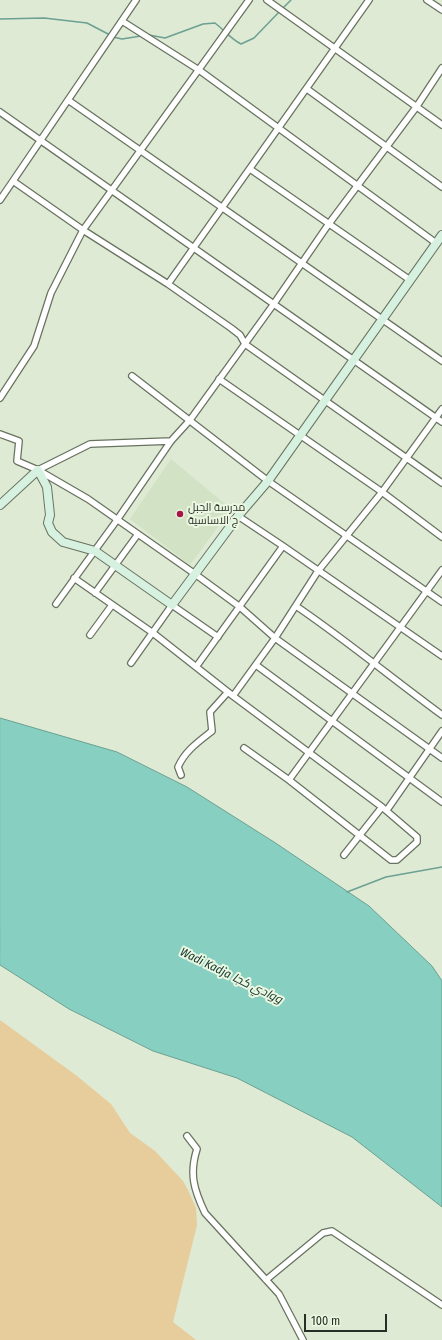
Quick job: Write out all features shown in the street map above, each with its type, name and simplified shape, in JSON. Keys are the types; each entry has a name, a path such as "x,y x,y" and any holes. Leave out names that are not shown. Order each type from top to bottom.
{"main road":[{"path":"0,505 38,470 47,487 50,515 48,522 52,532 63,542 95,551 172,605 238,516 268,481 442,235"}],"street":[{"path":"0,200 136,0"},
{"path":"0,398 34,346 51,293 83,230 249,0"},
{"path":"267,0 442,125"},
{"path":"168,284 369,0"},
{"path":"427,0 442,10"},
{"path":"122,20 199,70 357,187 436,243"},
{"path":"56,604 117,520 171,441 190,420 273,305 328,225 386,145 417,106 442,68"},
{"path":"307,89 442,187"},
{"path":"68,100 383,318 442,361"},
{"path":"0,112 193,249 442,422"},
{"path":"250,169 328,225 410,280"},
{"path":"13,181 83,230 168,284 231,328 240,335 245,344 442,483"},
{"path":"132,376 268,481 442,602"},
{"path":"219,379 382,492 442,537"},
{"path":"233,696 275,638 318,570 382,492 442,409"},
{"path":"0,434 19,441 17,460 38,470 88,499 138,534 240,608 275,638 442,758"},
{"path":"38,470 90,444 171,441"},
{"path":"238,516 442,656"},
{"path":"95,593 138,534"},
{"path":"196,667 240,608 283,546"},
{"path":"289,780 442,570"},
{"path":"74,578 152,633 233,696 385,808 417,837 417,842 394,861 289,780 244,748"},
{"path":"90,635 112,605"},
{"path":"131,662 172,605 218,637"},
{"path":"296,606 336,634 373,664 442,715"},
{"path":"256,665 331,722 442,802"},
{"path":"181,775 178,767 181,760 191,748 212,731 210,712 228,692"},
{"path":"344,856 409,778 442,731"},
{"path":"187,1136 197,1149 192,1180 205,1213 279,1294 303,1340"},
{"path":"266,1280 323,1233 332,1231 442,1305"}],"shaded area":[{"name":"مدرسة الجبل ج الاساسية","path":"171,459 231,509 190,565 130,519"},
{"path":"0,1020 77,1076 111,1104 130,1133 155,1151 183,1181 196,1208 197,1225 173,1322 196,1340 0,1340"}],"water":[{"name":"Wadi Kadja ووادي كجا","path":"0,718 117,752 187,787 274,842 369,906 432,966 442,981 442,1207 352,1137 237,1078 153,1051 69,1009 0,965"}],"waterway":[{"path":"282,9 291,0"},
{"path":"149,35 165,38 203,24 215,23 241,44 254,38 280,11"},
{"path":"0,19 44,18 87,23 110,35"},
{"path":"113,37 122,39 141,36"},
{"path":"347,892 386,877 442,867"}],"place":[{"name":"مدرسة الجبل ج الاساسية","path":"180,514"}]}
